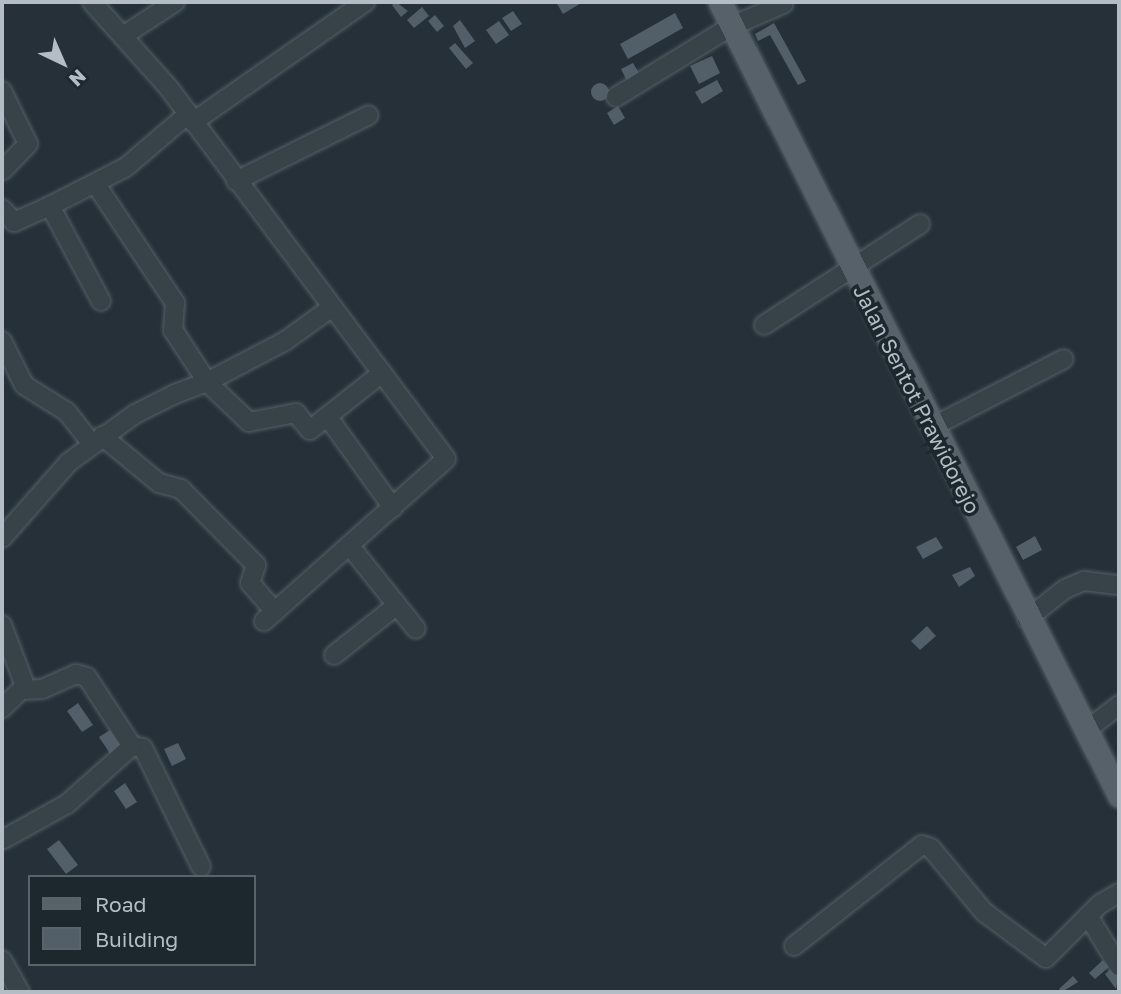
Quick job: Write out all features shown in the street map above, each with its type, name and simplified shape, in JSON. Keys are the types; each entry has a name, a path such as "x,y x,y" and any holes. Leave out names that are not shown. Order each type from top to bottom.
{"main road":[{"name":"Jalan Sentot Prawidorejo","path":"720,2 1027,619 1119,795"}],"street":[{"path":"2,341 24,385 67,412 97,440 159,483 181,489 256,565 250,583 269,617 446,459 190,118 92,2"},
{"path":"123,36 175,2"},
{"path":"2,209 14,222 97,186 190,118 365,2"},
{"path":"616,97 732,26 783,4"},
{"path":"2,91 28,144 2,171"},
{"path":"236,181 369,115"},
{"path":"97,186 175,303 173,330 207,383 249,422 296,413 310,430 382,373"},
{"path":"50,206 101,301"},
{"path":"764,325 920,224"},
{"path":"2,538 45,484 97,440 135,414 207,383 331,308"},
{"path":"932,427 1064,359"},
{"path":"327,416 393,508"},
{"path":"349,545 416,629"},
{"path":"1027,619 1065,589 1084,581 1119,585"},
{"path":"334,655 397,605"},
{"path":"2,625 24,690"},
{"path":"2,708 24,690 42,689 76,674 87,677 132,746 144,748 201,867"},
{"path":"1087,730 1119,705"},
{"path":"2,840 67,804 132,746"},
{"path":"794,946 926,844 984,912 1046,958 1088,916 1119,893"},
{"path":"1088,916 1119,966"},
{"path":"2,960 20,992"}],"building":[{"path":"396,2 408,11 401,17 392,5"},
{"path":"556,2 583,2 563,14"},
{"path":"422,7 429,16 414,28 407,20"},
{"path":"513,11 522,24 511,31 502,18"},
{"path":"675,13 683,28 628,59 620,44"},
{"path":"435,15 444,26 437,32 428,21"},
{"path":"460,20 475,41 465,48 453,26"},
{"path":"499,21 509,35 496,44 486,30"},
{"path":"774,23 806,81 798,85 770,35 758,41 755,34"},
{"path":"455,43 473,63 466,69 449,48"},
{"path":"712,56 720,73 699,84 690,66"},
{"path":"633,63 642,78 629,85 621,69"},
{"path":"717,80 723,91 702,104 695,92"},
{"path":"596,83 604,83 609,92 607,99 596,101 591,96 591,88"},
{"path":"618,106 625,118 614,125 607,113"},
{"path":"1035,536 1042,550 1023,560 1016,547"},
{"path":"936,537 943,548 923,559 916,547"},
{"path":"970,567 975,576 959,587 952,575"},
{"path":"927,626 936,636 920,650 911,641"},
{"path":"78,703 93,725 82,732 67,711"},
{"path":"110,730 124,751 113,758 99,737"},
{"path":"178,743 186,759 172,766 164,749"},
{"path":"125,783 137,802 126,809 114,791"},
{"path":"59,840 78,865 66,874 47,849"},
{"path":"1103,960 1109,967 1095,979 1089,973"},
{"path":"1114,967 1119,973 1116,989 1105,974"},
{"path":"1073,976 1078,982 1062,992 1059,989"}]}
